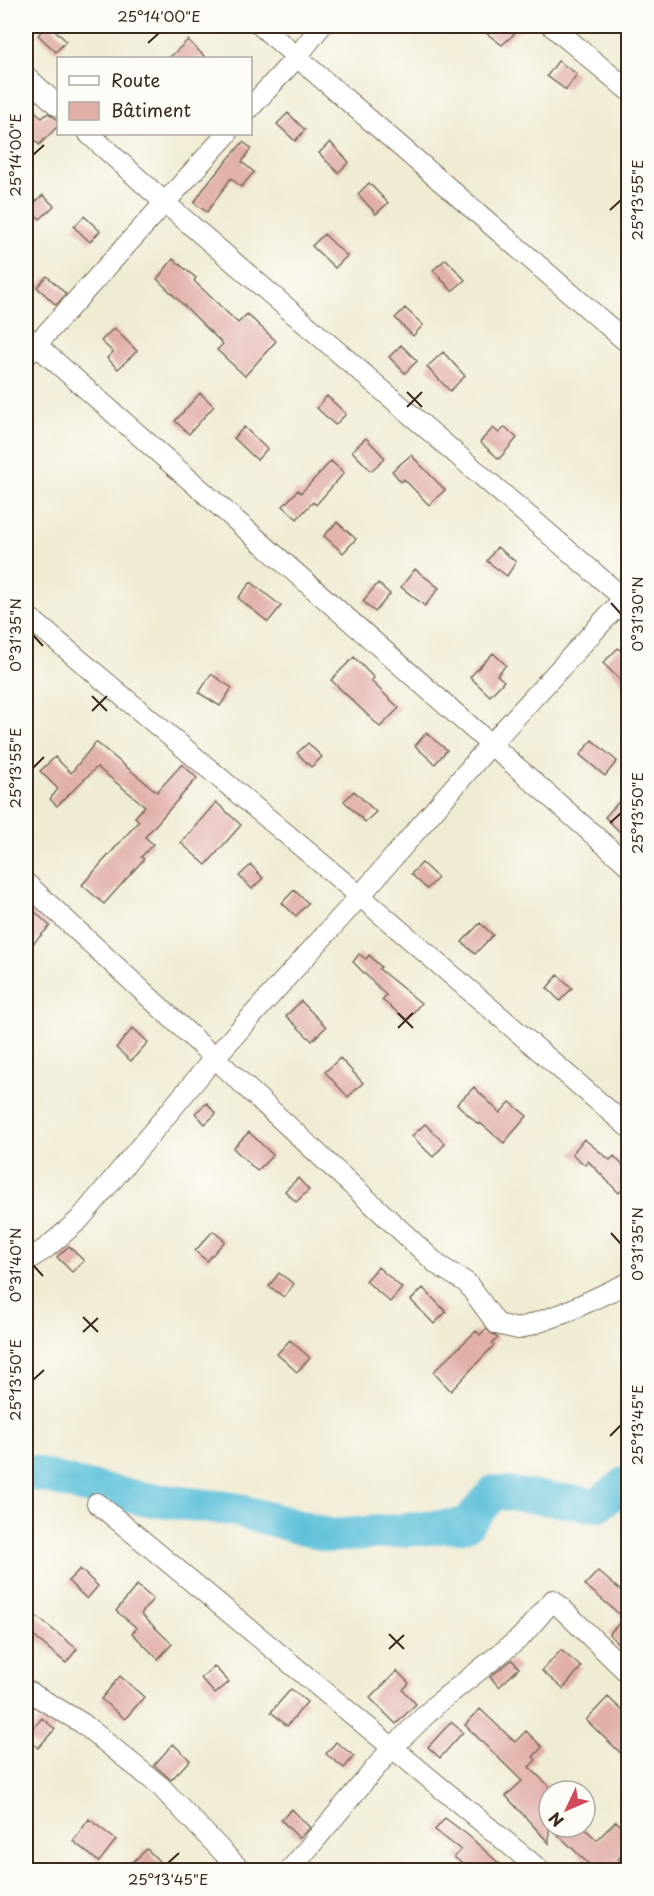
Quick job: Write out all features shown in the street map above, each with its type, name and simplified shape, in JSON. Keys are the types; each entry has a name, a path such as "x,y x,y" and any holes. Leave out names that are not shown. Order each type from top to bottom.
{"street":[{"path":"261,26 628,343"},
{"path":"252,106 296,58 321,26"},
{"path":"552,26 628,90"},
{"path":"26,76 57,105"},
{"path":"26,1261 45,1249 79,1220 215,1057 360,896 491,744 627,598 164,202 90,135"},
{"path":"226,135 29,346 628,864"},
{"path":"26,615 360,896 628,1127"},
{"path":"26,883 438,1265 467,1283 497,1324 518,1329 562,1314 628,1283"},
{"path":"97,1503 540,1870"},
{"path":"290,1870 392,1748 438,1703 521,1637 553,1600 628,1673"},
{"path":"26,1690 82,1723 151,1778 240,1870"}],"building":[{"path":"47,26 51,26 66,41 56,52 38,35"},
{"path":"477,26 523,26 502,45"},
{"path":"188,40 205,57 170,57"},
{"path":"558,61 577,74 566,90 547,76"},
{"path":"26,102 42,118 48,113 57,119 57,127 39,145 26,131"},
{"path":"288,113 305,130 295,141 277,124"},
{"path":"243,142 251,148 242,162 254,172 241,187 231,178 207,212 194,203 206,185"},
{"path":"330,142 349,162 338,173 319,153"},
{"path":"369,183 388,203 376,214 358,194"},
{"path":"43,195 54,206 40,219 29,208"},
{"path":"84,216 100,231 90,242 74,227"},
{"path":"324,234 347,256 335,268 312,246"},
{"path":"173,259 196,278 194,281 238,323 247,314 276,341 245,376 217,350 223,344 157,279"},
{"path":"446,259 465,280 452,291 433,270"},
{"path":"47,276 66,294 56,305 37,287"},
{"path":"405,308 423,325 413,336 395,318"},
{"path":"114,328 137,351 118,369 107,358 113,352 101,341"},
{"path":"401,345 417,361 405,373 389,357"},
{"path":"443,352 465,376 450,391 427,367"},
{"path":"200,393 214,406 189,434 175,421"},
{"path":"327,396 346,414 335,425 317,408"},
{"path":"244,427 267,449 257,460 234,438"},
{"path":"505,427 517,438 499,459 480,442 493,428 499,433"},
{"path":"366,438 385,458 371,471 352,451"},
{"path":"411,455 445,490 429,505 404,479 401,482 392,471"},
{"path":"331,461 344,473 316,505 313,502 297,519 283,506 298,490 301,493"},
{"path":"337,522 356,539 343,553 324,536"},
{"path":"497,547 516,562 507,576 487,561"},
{"path":"415,569 439,588 425,606 401,587"},
{"path":"251,582 281,606 268,622 238,598"},
{"path":"378,583 390,594 375,612 363,601"},
{"path":"618,648 628,657 628,688 603,663"},
{"path":"493,653 506,665 497,675 504,681 490,696 470,677"},
{"path":"354,657 374,678 371,681 399,708 380,727 331,680"},
{"path":"211,674 232,688 220,706 199,693"},
{"path":"426,733 447,750 435,764 415,746"},
{"path":"592,740 617,761 605,776 580,755"},
{"path":"96,742 157,792 182,764 197,778 145,837 153,844 141,857 144,859 104,904 82,885 139,821 135,817 145,806 97,767 57,806 50,799 58,789 40,771 55,757 71,773"},
{"path":"308,743 322,757 311,767 297,753"},
{"path":"354,791 376,812 365,822 344,801"},
{"path":"628,792 628,840 605,817"},
{"path":"216,802 241,825 206,865 181,843"},
{"path":"422,863 438,878 427,889 411,874"},
{"path":"251,865 263,878 252,889 239,876"},
{"path":"294,890 308,903 296,916 282,903"},
{"path":"33,910 50,926 26,951 26,917"},
{"path":"480,923 493,935 475,954 462,942"},
{"path":"359,954 366,959 369,955 381,967 379,969 421,1003 407,1020 382,1000 386,995 353,962"},
{"path":"558,975 572,988 560,1001 547,988"},
{"path":"301,1001 326,1027 312,1041 286,1016"},
{"path":"133,1028 148,1042 131,1061 116,1048"},
{"path":"340,1058 363,1083 348,1097 325,1072"},
{"path":"474,1087 500,1113 510,1102 527,1116 504,1143 480,1123 479,1125 457,1104"},
{"path":"207,1103 216,1114 205,1124 195,1113"},
{"path":"425,1124 445,1144 433,1157 412,1136"},
{"path":"249,1132 273,1155 257,1171 233,1148"},
{"path":"584,1139 610,1160 614,1156 628,1171 628,1184 619,1193 588,1161 585,1165 572,1154"},
{"path":"298,1178 309,1190 296,1202 285,1191"},
{"path":"213,1231 225,1241 207,1261 195,1251"},
{"path":"69,1246 84,1261 72,1272 57,1257"},
{"path":"378,1267 402,1288 390,1302 366,1281"},
{"path":"279,1273 294,1284 284,1297 269,1286"},
{"path":"423,1288 446,1312 434,1324 411,1300"},
{"path":"486,1329 498,1338 451,1391 433,1372 476,1331 480,1335"},
{"path":"290,1340 310,1358 297,1372 277,1354"},
{"path":"80,1569 98,1586 87,1599 68,1581"},
{"path":"598,1571 628,1597 628,1640 621,1647 609,1634 624,1618 585,1585"},
{"path":"137,1585 153,1599 141,1614 172,1644 158,1659 132,1633 137,1628 116,1611"},
{"path":"26,1608 77,1649 66,1663 26,1630"},
{"path":"561,1650 581,1667 563,1689 542,1671"},
{"path":"512,1660 519,1668 499,1687 490,1677"},
{"path":"214,1666 229,1682 215,1694 201,1678"},
{"path":"397,1671 409,1683 403,1690 416,1704 396,1724 370,1698"},
{"path":"120,1676 144,1697 125,1719 101,1699"},
{"path":"291,1689 307,1702 287,1726 271,1712"},
{"path":"608,1697 628,1716 628,1760 586,1720"},
{"path":"480,1709 515,1742 526,1731 542,1747 533,1757 536,1760 529,1767 542,1779 537,1779 537,1830 506,1796 522,1781 465,1725"},
{"path":"42,1718 55,1729 38,1748 26,1737"},
{"path":"451,1722 463,1732 440,1758 428,1747"},
{"path":"336,1742 354,1756 344,1768 326,1754"},
{"path":"173,1744 190,1760 171,1780 154,1765"},
{"path":"292,1809 310,1828 299,1838 281,1820"},
{"path":"445,1818 469,1836 506,1870 470,1870 454,1857 461,1850 435,1830"},
{"path":"89,1819 116,1840 99,1862 73,1841"},
{"path":"616,1821 628,1833 628,1849 618,1859 628,1870 595,1870 563,1839 597,1840"},
{"path":"147,1849 168,1870 124,1870"}],"waterway":[{"path":"26,1471 77,1485 144,1499 233,1509 331,1536 466,1525 494,1492 597,1505 628,1482"}]}
